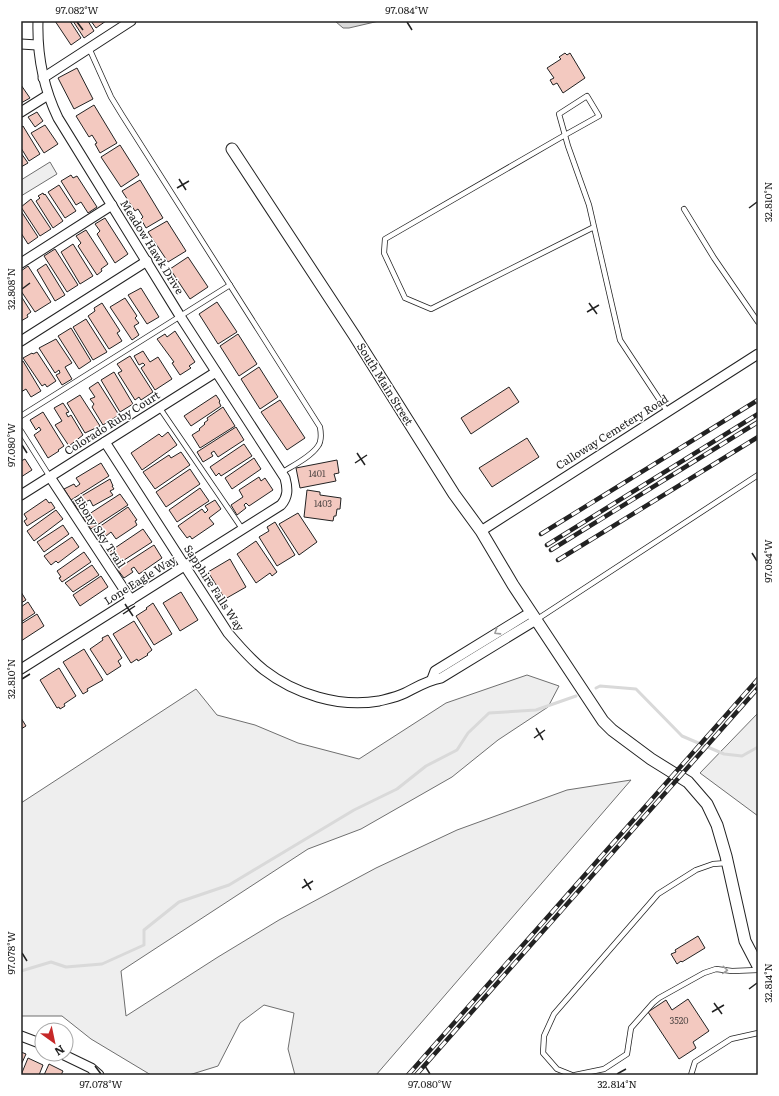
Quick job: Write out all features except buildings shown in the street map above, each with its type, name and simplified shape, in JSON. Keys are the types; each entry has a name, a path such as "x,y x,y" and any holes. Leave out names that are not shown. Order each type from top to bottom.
{"street":[{"name":"Meadow Hawk Drive","path":"38,21 37,45 43,78 48,95 62,124 181,317 281,473"},
{"path":"43,78 131,21"},
{"path":"21,44 37,45"},
{"path":"21,112 48,95"},
{"name":"South Main Street","path":"232,149 354,335 454,494 480,531 533,616 602,721 651,759 688,782 707,804 717,825 728,863 745,941 758,966"},
{"path":"21,263 112,205"},
{"path":"21,341 146,261"},
{"name":"Calloway Cemetery Road","path":"480,531 758,354"},
{"name":"Colorado Ruby Court","path":"21,495 216,372"},
{"name":"Sapphire Falls Way","path":"105,442 232,638 245,653 264,670 286,684 308,694 332,701 356,703 378,701 403,694 432,679 435,671 533,616"},
{"name":"Lone Eagle Way","path":"21,669 281,505 288,493 287,486 281,473"},
{"name":"Ebony Sky Trail","path":"50,477 131,600"},
{"path":"21,1036 34,1041"},
{"path":"74,1060 91,1068 99,1075"}],"lane":[{"path":"90,48 111,97 320,427 321,437 318,446 306,457 281,473"},
{"path":"594,227 431,310 405,298 384,253 385,239 565,135 600,116 587,96 559,114 565,135 589,205 620,340 667,411"},
{"path":"684,209 714,258 758,322"},
{"path":"21,416 230,285"},
{"path":"159,408 243,530"},
{"path":"21,430 50,477"},
{"path":"533,616 758,475"},
{"path":"572,1075 557,1069 543,1053 544,1036 554,1014 658,894 696,870 713,864 728,863"},
{"path":"575,1075 604,1070 627,1054 631,1028 653,1003 694,978 704,973 716,970 758,970"},
{"path":"691,1075 695,1062 719,1046 731,1039 758,1034"}],"shaded area":[{"path":"335,21 379,21 343,28"},
{"path":"50,162 57,174 21,196 21,180"},
{"path":"527,675 559,686 548,707 498,740 452,777 361,829 308,849 121,971 126,1016 279,920 376,868 457,830 567,790 631,780 376,1075 295,1075 288,1049 294,1013 264,1005 240,1023 218,1066 189,1075 151,1075 91,1039 74,1026 74,1022 70,1022 62,1016 21,1016 21,803 196,689 217,715 255,725 298,743 359,759 446,703"},
{"path":"758,713 758,816 700,773"}],"waterway":[{"path":"596,688 600,686 636,689 682,736 724,754 742,756 758,747"},
{"path":"21,971 51,962 66,967 102,964 144,945 144,930 179,902 229,885 354,810 397,789 426,766 457,750 468,733 489,713 536,710 576,696"}],"railway":[{"path":"541,534 758,400"},
{"path":"547,545 758,414"},
{"path":"551,550 758,422"},
{"path":"558,560 758,437"},
{"path":"408,1075 758,679"},
{"path":"416,1075 758,688"}]}
